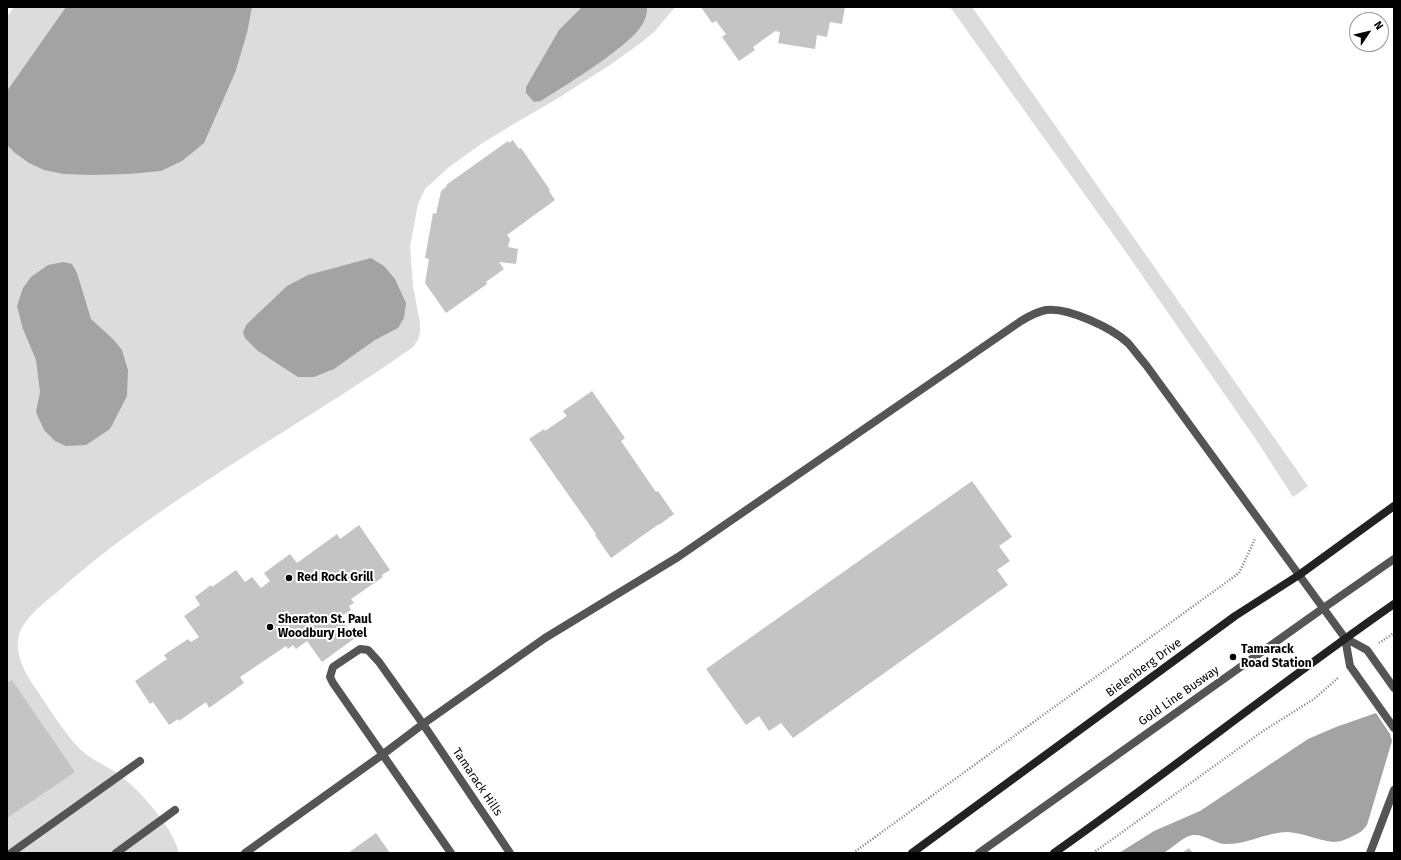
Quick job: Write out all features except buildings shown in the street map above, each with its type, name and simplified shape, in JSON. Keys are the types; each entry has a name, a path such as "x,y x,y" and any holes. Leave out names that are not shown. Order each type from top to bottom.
{"street":[{"name":"Bielenberg Drive","path":"912,853 1235,616 1299,575 1394,506"},
{"path":"1054,853 1118,808 1345,638 1394,604"}],"lane":[{"path":"245,853 545,638 678,557 1021,321 1034,314 1048,310 1076,314 1112,332 1127,343 1150,370 1322,609 1345,638 1367,650 1394,688"},
{"name":"Gold Line Busway","path":"979,853 1394,559"},
{"path":"1345,638 1350,666 1394,728"},
{"name":"Tamarack Hills","path":"382,755 332,683 330,677 333,667 360,649 368,650 379,662 423,724 510,853"},
{"path":"382,755 451,853"},
{"path":"11,853 140,761"},
{"path":"1370,853 1394,790"},
{"path":"116,853 175,810"}],"path":[{"path":"853,853 1238,573 1262,524"},
{"path":"1367,650 1394,633"},
{"path":"1093,853 1263,731 1314,700 1350,666"}],"shaded area":[{"path":"14,7 675,7 655,31 642,42 610,65 555,100 481,144 449,167 425,189 418,204 410,246 413,286 420,323 418,340 413,347 368,378 205,482 133,531 46,601 34,612 24,625 18,639 19,653 23,667 56,719 68,735 84,752 91,758 112,770 132,785 142,795 169,830 179,853 7,853 7,17"},
{"path":"66,7 252,7 247,33 235,73 204,143 182,161 161,171 129,174 64,174 44,170 29,163 15,153 7,145 7,91"},
{"path":"582,7 647,7 647,10 645,20 638,30 614,52 541,101 534,102 526,93 526,87 559,30"},
{"path":"950,7 972,7 1308,486 1293,497 1257,441 1123,248"},
{"path":"371,258 384,266 395,279 406,303 404,318 398,328 375,340 334,369 314,377 298,377 258,351 245,338 243,332 247,324 287,286 308,275"},
{"path":"63,262 72,264 77,273 91,319 113,339 122,350 128,370 127,396 110,429 86,445 66,446 55,441 44,430 36,412 40,392 36,360 23,329 17,306 23,288 31,277 48,265"},
{"path":"1376,713 1390,734 1392,741 1367,825 1357,834 1343,840 1333,842 1288,832 1272,834 1233,844 1225,844 1201,836 1193,835 1178,842 1162,853 1119,853 1154,831 1200,811 1308,739 1336,727"}],"place":[{"name":"Red Rock Grill","path":"289,578"},
{"name":"Sheraton St. Paul Woodbury Hotel","path":"270,627"},
{"name":"Tamarack Road Station","path":"1233,657"}]}
